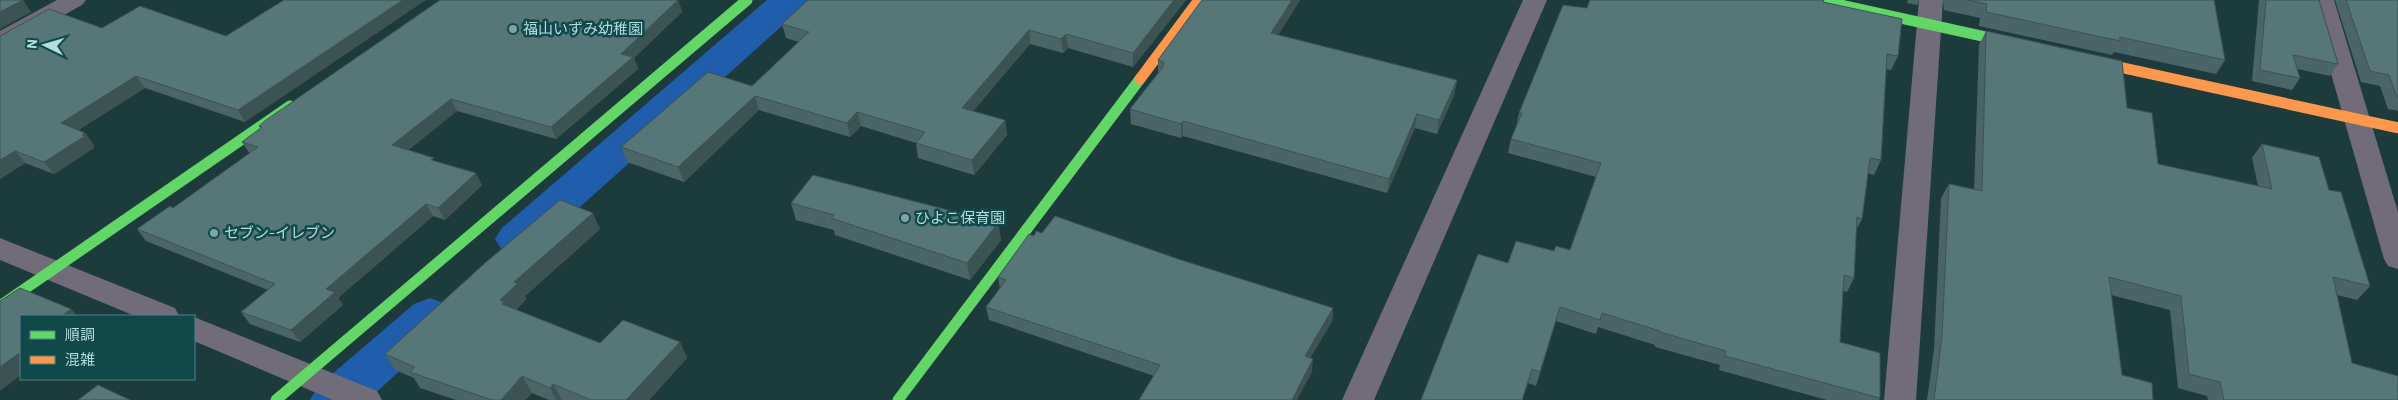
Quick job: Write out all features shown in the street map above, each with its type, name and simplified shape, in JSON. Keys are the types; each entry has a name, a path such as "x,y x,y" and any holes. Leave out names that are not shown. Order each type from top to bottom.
{"street":[{"path":"0,41 74,0"},
{"path":"276,400 317,378 747,0"},
{"path":"898,400 1199,0"},
{"path":"1358,400 1535,0"},
{"path":"1818,0 1931,12 2026,46"},
{"path":"2322,0 2355,118 2398,259"},
{"path":"1900,400 1931,12"},
{"path":"2075,57 2398,128"},
{"path":"0,306 297,102"},
{"path":"0,248 162,315"},
{"path":"195,328 364,399"}],"building":[{"path":"0,0 23,0 0,12"},
{"path":"284,0 403,0 238,110 136,76 61,123 85,133 82,135 85,136 44,162 15,151 0,160 0,36 49,9 102,28 140,6 226,36"},
{"path":"440,0 678,0 621,54 633,57 551,127 451,99 392,145 434,158 431,160 476,173 438,208 426,204 326,289 335,292 291,330 241,312 275,284 137,229 170,206 173,208 258,147 242,142 262,127 259,126 266,120"},
{"path":"808,0 1174,0 1133,53 1066,34 1061,39 1029,30 962,108 1005,120 972,160 916,143 925,132 857,112 847,123 755,96 678,167 621,147 708,72 752,86 809,32 782,24"},
{"path":"1202,0 1292,0 1271,33 1457,80 1439,120 1417,114 1389,179 1183,121 1181,124 1130,109 1163,67 1164,62 1158,60"},
{"path":"1590,0 1824,0 1823,2 1902,19 1898,56 1887,54 1881,160 1870,158 1862,219 1857,217 1854,278 1844,275 1840,342 1880,353 1880,398 1725,356 1726,351 1602,313 1600,320 1560,307 1540,372 1532,369 1522,400 1421,400 1478,254 1508,263 1516,241 1554,251 1556,246 1570,250 1601,163 1511,139 1522,113 1519,113 1563,5 1587,8"},
{"path":"1967,0 2214,0 2225,60 2120,37 2120,41 1986,12 1987,4"},
{"path":"2266,0 2319,0 2338,64 2293,55 2300,78 2260,70"},
{"path":"2346,0 2398,0 2398,98 2389,75 2370,71"},
{"path":"1986,31 2122,61 2127,108 2152,113 2158,164 2272,189 2262,144 2319,157 2329,190 2341,192 2370,286 2333,277 2352,363 2398,376 2398,400 2224,400 2220,382 2189,374 2181,296 2109,277 2122,375 2152,383 2153,400 1934,400 1942,336 1949,184 1982,191"},
{"path":"813,175 998,223 967,263 831,218 834,215 791,203"},
{"path":"560,200 593,213 514,282 518,283 500,300 504,302 502,304 600,343 623,320 680,342 626,400 591,400 553,384 550,388 522,376 501,400 492,400 410,372 415,367 385,354 485,263"},
{"path":"1055,216 1178,259 1333,308 1305,356 1313,359 1292,400 1139,400 1160,365 986,307 1006,280 998,277 1029,234 1034,236 1036,231 1042,233"},
{"path":"20,288 71,309 63,315 20,315 20,353 0,367 0,301"},
{"path":"98,385 130,400 78,400"}],"waterway":[{"path":"517,239 789,0"},
{"path":"335,400 430,316"}],"traffic: fast":[{"path":"276,400 747,0"},
{"path":"1818,0 2018,44"},
{"path":"898,400 1140,79"},
{"path":"0,306 290,106"}],"traffic: slow":[{"path":"1140,79 1199,0"},
{"path":"2087,60 2398,128"}],"place":[{"name":"福山いずみ幼稚園","path":"513,29"},
{"name":"ひよこ保育園","path":"905,218"},
{"name":"セブン-イレブン","path":"214,233"}]}
